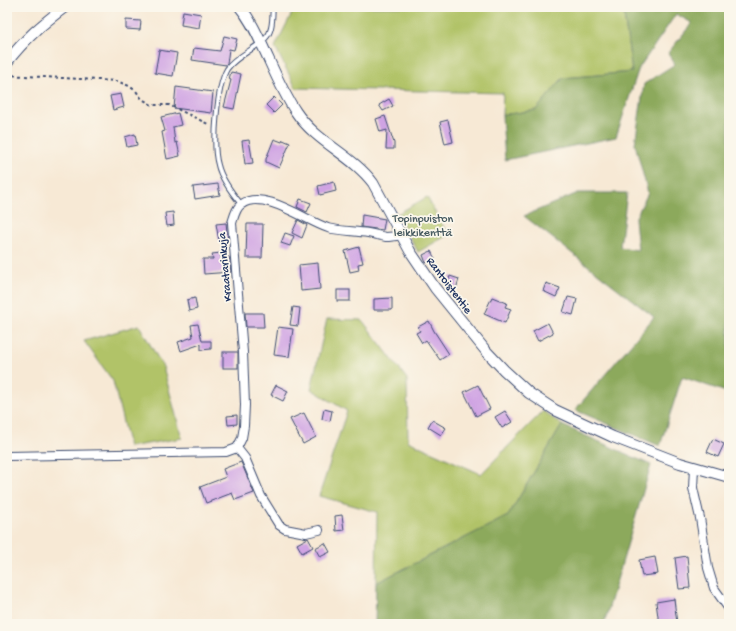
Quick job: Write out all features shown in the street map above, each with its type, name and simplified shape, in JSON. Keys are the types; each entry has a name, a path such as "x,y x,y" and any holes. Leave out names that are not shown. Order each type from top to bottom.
{"street":[{"path":"7,62 19,46 41,25 65,7"},
{"name":"Rantoistentie","path":"240,7 254,27 277,79 297,113 329,145 349,159 373,183 410,251 435,288 469,331 504,370 529,393 555,410 613,437 694,468 729,477"},
{"path":"241,204 251,200 267,201 328,228 386,237 401,235"},
{"name":"Kraatarinkuja","path":"237,448 242,438 245,405 243,352 232,223 241,204"},
{"path":"7,456 226,452 237,448 245,458 260,496 278,525 285,529 306,533 319,530"},
{"path":"694,468 693,488 700,518 708,568 714,588 729,609"}],"lane":[{"path":"241,204 224,179 218,165 215,135 221,84 227,70 236,58 261,43 270,32 273,7"}],"path":[{"path":"7,75 117,81 130,86 142,99 152,104 169,105 178,108 183,113 216,128"}],"green space":[{"path":"295,7 623,7 632,72 563,78 536,110 502,115 503,93 296,88 275,47"},
{"path":"623,7 729,7 729,393 682,377 660,446 575,410 654,317 524,216 578,193 627,193 620,247 638,250 635,219 648,193 635,144 644,84 675,64 668,53 692,23 676,14 639,68 616,137 505,160 502,115 536,110 563,78 632,72"},
{"name":"Topinpuiston leikkikenttä","path":"427,197 448,235 418,252 397,214"},
{"path":"327,319 362,320 407,379 408,441 481,474 543,411 562,425 508,516 376,583 377,512 319,496 347,411 311,389"},
{"path":"139,325 163,367 182,438 129,447 113,381 84,341"},
{"path":"562,425 651,465 604,624 375,624 376,583 508,516"}],"building":[{"path":"183,11 201,14 199,28 181,25"},
{"path":"126,20 141,21 140,30 126,29"},
{"path":"224,36 237,39 234,50 229,49 226,65 192,60 194,48 220,51"},
{"path":"159,50 177,53 173,76 155,73"},
{"path":"231,72 241,74 234,109 224,107 231,80 229,79"},
{"path":"176,87 213,92 211,113 174,108"},
{"path":"121,94 124,107 113,110 110,96"},
{"path":"274,97 282,105 274,113 266,105"},
{"path":"389,99 393,106 383,111 379,105"},
{"path":"178,113 181,125 173,127 175,143 177,142 180,156 167,159 162,132 165,131 161,117"},
{"path":"385,116 394,143 394,149 386,149 387,130 380,132 376,119"},
{"path":"448,120 453,142 445,144 440,122"},
{"path":"135,134 137,145 127,147 125,137"},
{"path":"274,139 282,142 283,140 290,143 279,168 266,162"},
{"path":"249,140 253,163 245,164 242,141"},
{"path":"334,182 336,191 320,195 318,186"},
{"path":"218,184 220,195 195,199 193,187"},
{"path":"300,199 311,203 307,212 297,207"},
{"path":"173,212 174,225 167,226 165,213"},
{"path":"362,215 385,219 383,230 361,227"},
{"path":"298,220 307,225 302,238 292,233"},
{"path":"226,223 228,240 219,241 216,224"},
{"path":"247,224 263,224 262,258 246,258"},
{"path":"285,233 294,236 290,246 281,243"},
{"path":"359,247 363,263 358,264 359,270 350,272 345,251"},
{"path":"431,251 435,259 426,263 423,255"},
{"path":"221,253 221,258 229,257 231,272 204,274 203,259 213,259 212,254"},
{"path":"318,263 320,289 301,291 299,265"},
{"path":"450,276 459,279 456,289 447,286"},
{"path":"546,283 560,288 556,297 543,291"},
{"path":"337,290 350,290 350,301 337,301"},
{"path":"492,297 507,303 505,307 511,309 505,323 484,314"},
{"path":"568,297 577,299 573,315 563,312"},
{"path":"195,298 197,309 189,311 187,300"},
{"path":"392,298 392,310 374,310 374,299"},
{"path":"293,307 300,308 298,326 290,325"},
{"path":"245,313 263,313 264,327 246,327"},
{"path":"429,321 449,354 440,360 426,340 422,343 416,333 420,331 418,327"},
{"path":"548,323 553,333 538,341 533,331"},
{"path":"198,324 202,341 211,341 211,349 201,350 201,344 181,351 178,342 193,337 191,325"},
{"path":"278,327 293,329 289,357 274,355"},
{"path":"223,352 238,352 238,368 223,368"},
{"path":"276,385 288,391 283,401 271,395"},
{"path":"478,385 490,409 476,416 464,392"},
{"path":"324,409 332,411 330,421 322,419"},
{"path":"505,411 512,422 502,428 495,417"},
{"path":"304,413 316,437 303,444 290,419"},
{"path":"237,415 237,424 228,425 227,416"},
{"path":"432,420 446,428 441,435 428,427"},
{"path":"713,439 724,444 718,457 707,452"},
{"path":"241,462 254,493 235,500 232,493 206,503 200,487 226,477 223,469"},
{"path":"342,515 344,530 336,531 335,516"},
{"path":"308,538 313,547 302,553 297,544"},
{"path":"325,543 330,552 320,557 315,548"},
{"path":"687,556 690,588 679,589 675,558"},
{"path":"655,557 658,574 642,576 639,560"},
{"path":"674,599 677,624 659,624 656,602"}]}
